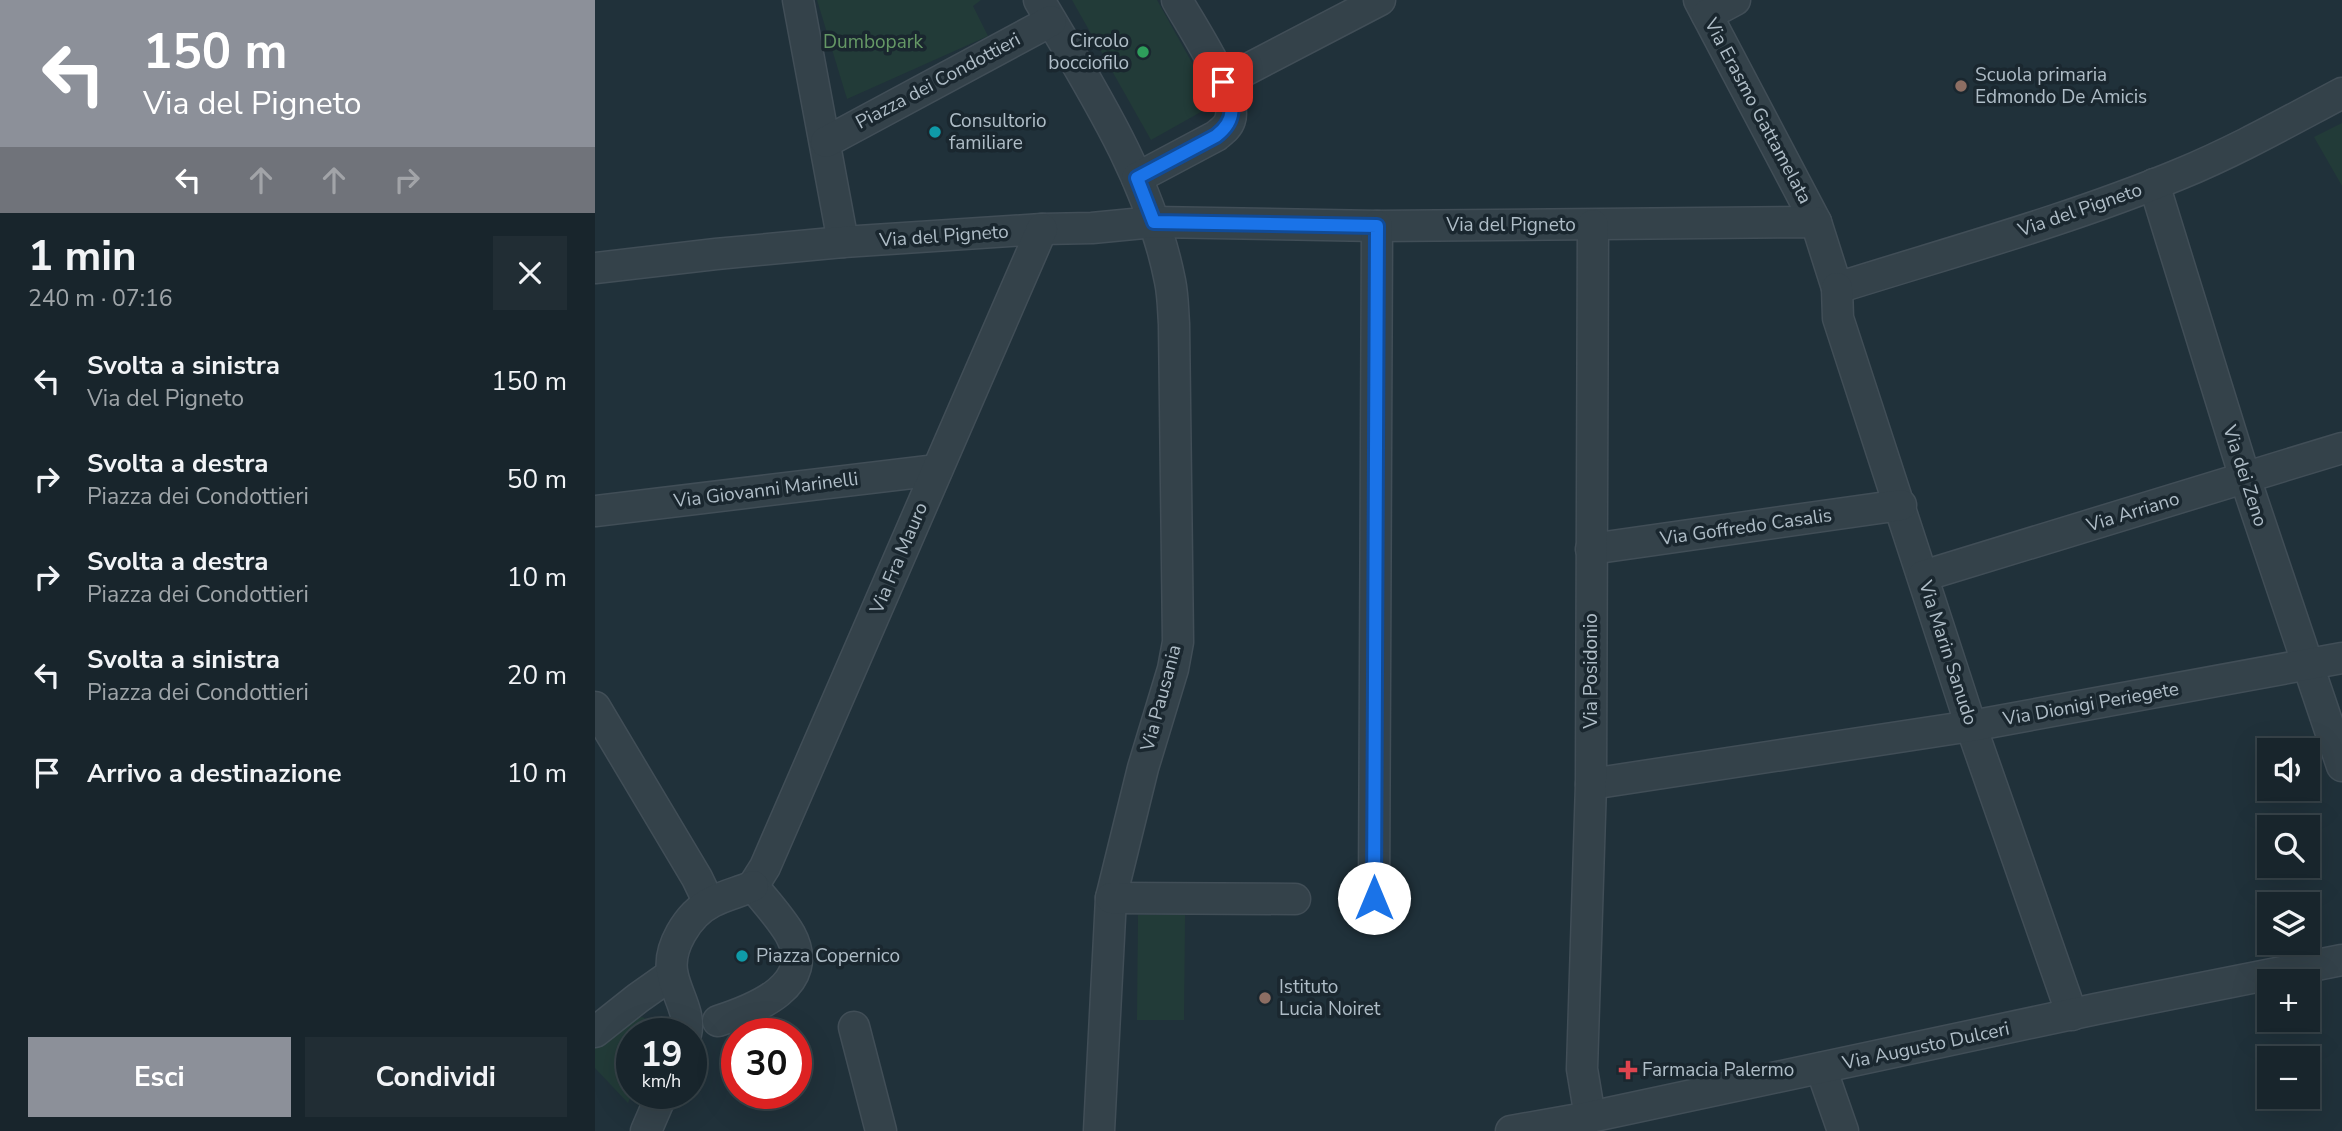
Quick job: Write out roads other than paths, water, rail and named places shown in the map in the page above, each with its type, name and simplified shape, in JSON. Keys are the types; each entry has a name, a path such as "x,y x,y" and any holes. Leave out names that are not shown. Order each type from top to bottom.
{"street":[{"path":"798,0 843,243"},
{"path":"1137,178 1216,136 1227,127 1231,117 1231,106 1223,82 1177,0"},
{"path":"1223,82 1380,0"},
{"path":"1703,7 1735,0"},
{"name":"Via Erasmo Gattamelata","path":"1703,7 1816,222"},
{"name":"Piazza dei Condottieri","path":"826,142 1045,11 1137,178 1154,222"},
{"name":"Via del Pigneto","path":"1837,288 2098,205 2154,184 2208,162 2342,93"},
{"name":"Via dei Zeno","path":"2154,184 2245,478 2342,765"},
{"name":"Via del Pigneto","path":"595,268 843,243 1154,222 1377,226 1816,222"},
{"name":"Via Pausania","path":"1099,1131 1111,898 1178,642 1174,324 1171,283 1154,222"},
{"path":"1816,222 1837,288"},
{"name":"Via Posidonio","path":"1590,1117 1582,1069 1591,784 1593,225"},
{"path":"1374,898 1377,226"},
{"name":"Via Fra Mauro","path":"753,886 765,867 1042,229"},
{"name":"Via Marin Sanudo","path":"1837,288 1838,318 1971,726 2072,1015"},
{"name":"Via Arriano","path":"1923,576 2342,448"},
{"name":"Via Giovanni Marinelli","path":"595,511 937,470"},
{"name":"Via Goffredo Casalis","path":"1591,549 1901,505"},
{"name":"Via Dionigi Periegete","path":"1591,784 1971,726 2342,658"},
{"path":"595,707 604,739 709,903"},
{"path":"685,1018 682,999 672,974 679,937 696,914 709,903 753,886 789,933 796,957 795,970 791,980 768,1000 718,1021"},
{"path":"1111,898 1295,899"},
{"name":"Via Augusto Dulceri","path":"1511,1131 1590,1117 2342,960"},
{"path":"595,1032 672,974"},
{"path":"854,1027 881,1131"},
{"path":"1821,1068 1843,1131"},
{"path":"646,1131 656,1109"}],"place":[{"name":"Circolo bocciofilo","path":"1143,52"},
{"name":"Scuola primaria Edmondo De Amicis","path":"1961,86"},
{"name":"Consultorio familiare","path":"935,132"},
{"name":"Piazza Copernico","path":"742,956"},
{"name":"Istituto Lucia Noiret","path":"1265,998"},
{"name":"Farmacia Palermo","path":"1628,1070"}],"park label":[{"name":"Dumbopark","path":"873,42"}]}
